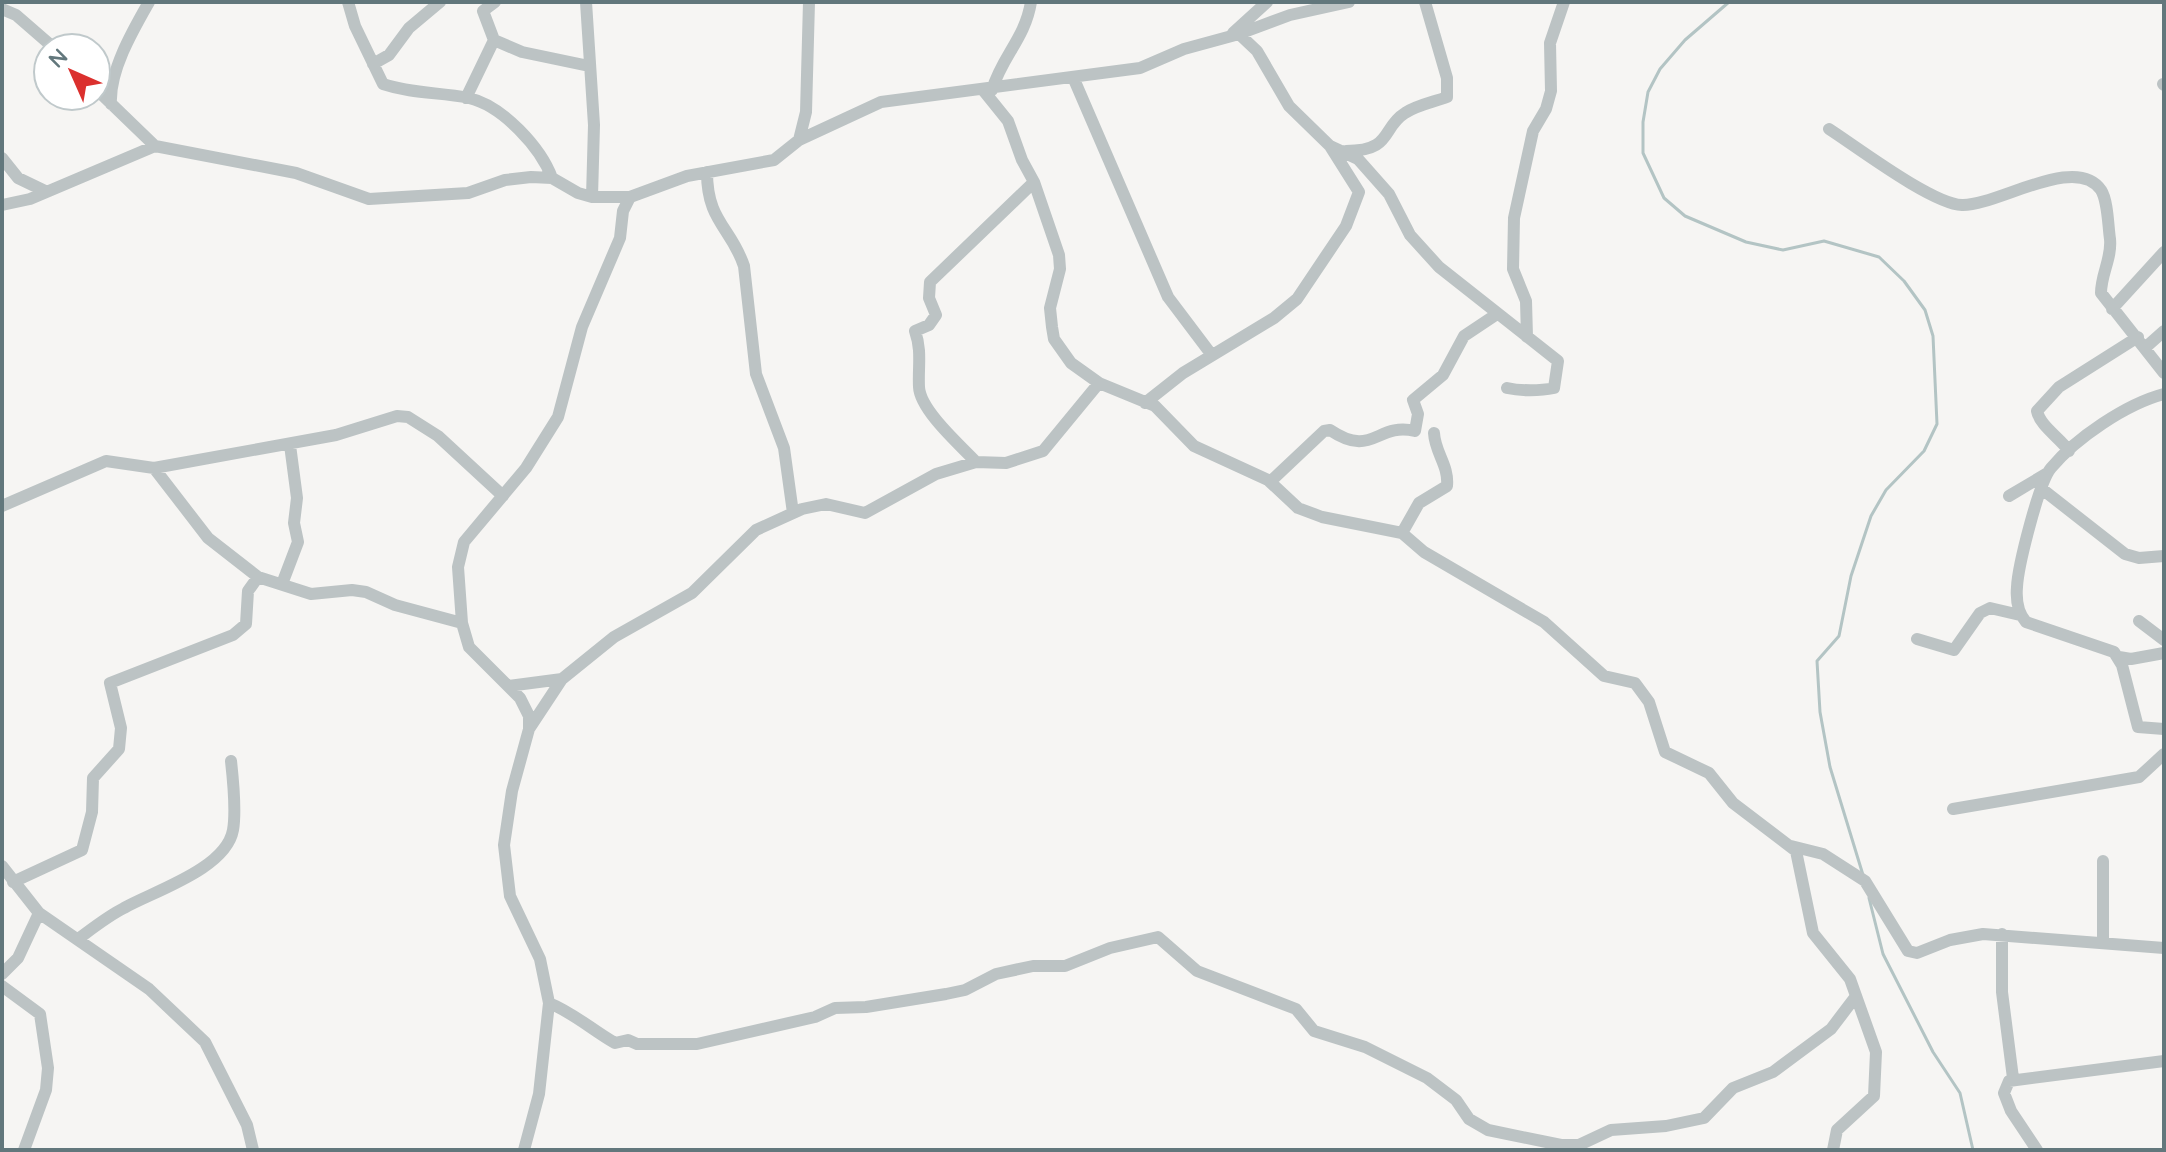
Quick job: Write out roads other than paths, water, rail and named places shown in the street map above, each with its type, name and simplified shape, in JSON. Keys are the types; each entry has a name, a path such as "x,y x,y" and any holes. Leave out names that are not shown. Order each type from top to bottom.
{"street":[{"path":"112,91 123,55 149,2"},
{"path":"348,2 383,84 414,94 466,98 489,108 534,142 552,178"},
{"path":"373,64 389,55 409,28 440,2"},
{"path":"495,2 483,11 494,40 522,52 589,66"},
{"path":"586,2 594,125 592,197"},
{"path":"799,140 806,112 809,2"},
{"path":"988,90 1027,27 1031,2"},
{"path":"1233,35 1267,2"},
{"path":"112,105 155,146 296,173 369,199 468,193 505,180 552,178 592,197 630,197 666,181 774,160 799,140 881,102 1140,68 1290,15 1349,2"},
{"path":"1346,151 1380,143 1387,139 1403,113 1447,97 1447,78 1425,2"},
{"path":"1527,337 1526,301 1513,269 1514,218 1533,131 1546,109 1551,91 1550,43 1564,2"},
{"path":"2,9 16,15 36,32"},
{"path":"1145,403 1211,354 1274,318 1297,299 1346,226 1359,192 1330,146 1289,106 1257,51 1233,35"},
{"path":"466,98 494,40"},
{"path":"1073,77 1168,297 1211,354"},
{"path":"988,90 1008,121 1034,182 1059,255 1060,269 1050,308 1054,339 1071,363 1099,383 1155,406 1194,446 1270,482 1298,508 1322,517 1402,533 1424,552 1544,622 1604,676 1635,683 1649,702 1665,752 1709,773 1733,803 1791,846 1799,859 1813,933 1850,979 1876,1052 1877,1085 1869,1105 1850,1115 1837,1130 1833,1150"},
{"path":"1829,129 1929,192 1956,204 1996,198 2067,175 2094,184 2103,196 2110,240 2101,293 2164,373"},
{"path":"2,205 30,199 155,146"},
{"path":"1330,146 1346,151 1389,194 1410,235 1439,267 1558,361 1554,388 1529,387 1518,391 1507,388"},
{"path":"2,158 18,178 45,191"},
{"path":"707,172 715,219 744,266 756,374 784,448 793,513"},
{"path":"976,462 938,422 919,390 922,350 915,331 929,325 936,315 929,298 930,282 1034,182"},
{"path":"529,729 526,708 475,655 462,623 458,567 464,542 526,468 558,417 582,327 620,238 623,211 630,197"},
{"path":"2112,309 2164,252"},
{"path":"1270,482 1324,431 1330,430 1348,442 1359,443 1390,430 1415,431 1418,414 1413,400 1443,375 1464,336 1497,314"},
{"path":"2069,451 2061,438 2038,418 2037,411 2059,387 2164,331"},
{"path":"524,1150 539,1094 549,1003 540,959 510,896 504,845 512,791 529,729 562,679 614,637 692,593 756,530 793,513 826,504 865,513 916,482 976,462 1006,463 1043,451 1099,383"},
{"path":"2009,496 2046,474 2069,451 2139,403 2164,394"},
{"path":"2,506 106,461 154,468 290,445 397,416 408,417 438,436 503,496"},
{"path":"1402,533 1419,503 1447,486 1448,471 1435,444 1434,433"},
{"path":"282,584 298,542 294,523 297,498 290,445"},
{"path":"154,468 208,538 258,577 311,594 352,590 366,592 395,605 462,623"},
{"path":"2020,615 2016,589 2019,571 2046,474"},
{"path":"2042,489 2125,554 2139,558 2164,556"},
{"path":"13,882 82,850 92,812 93,778 119,749 121,728 110,683 233,635 246,624 248,591 258,577"},
{"path":"1917,639 1954,650 1980,613 1990,608 2020,615 2037,627 2099,645 2119,657 2131,659 2164,653"},
{"path":"2139,621 2164,640"},
{"path":"2119,657 2138,727 2164,729"},
{"path":"508,686 562,679"},
{"path":"1953,809 2139,777 2164,754"},
{"path":"78,939 122,909 183,881 204,867 226,843 233,831 231,761"},
{"path":"1791,846 1823,854 1865,881 1908,951 1917,953 1965,937 2002,934 2164,948"},
{"path":"2103,861 2103,943"},
{"path":"2,866 39,913 149,989 205,1042 247,1125 253,1150"},
{"path":"2,974 18,958 39,913"},
{"path":"2002,934 2002,992 2013,1078 2004,1093 2011,1111 2037,1150"},
{"path":"549,1003 568,1010 588,1029 615,1043 628,1040 637,1044 697,1044 815,1017 835,1008 866,1007 965,990 996,974 1033,966 1065,966 1110,948 1158,937 1197,971 1296,1009 1314,1031 1365,1047 1427,1078 1456,1100 1469,1119 1488,1130 1561,1145 1579,1145 1611,1130 1666,1126 1704,1118 1733,1088 1773,1072 1831,1029 1856,996"},
{"path":"2,986 40,1014 48,1068 46,1090 24,1150"},
{"path":"2013,1078 2164,1061"}],"waterway":[{"path":"1729,2 1685,40 1660,69 1648,92 1643,122 1643,153 1664,198 1685,216 1746,242 1783,250 1824,241 1879,257 1904,281 1925,310 1933,336 1937,424 1924,451 1886,490 1871,516 1851,576 1839,636 1817,661 1820,712 1830,767 1863,875"},
{"path":"1869,898 1883,954 1933,1052 1960,1093 1973,1150"}]}
